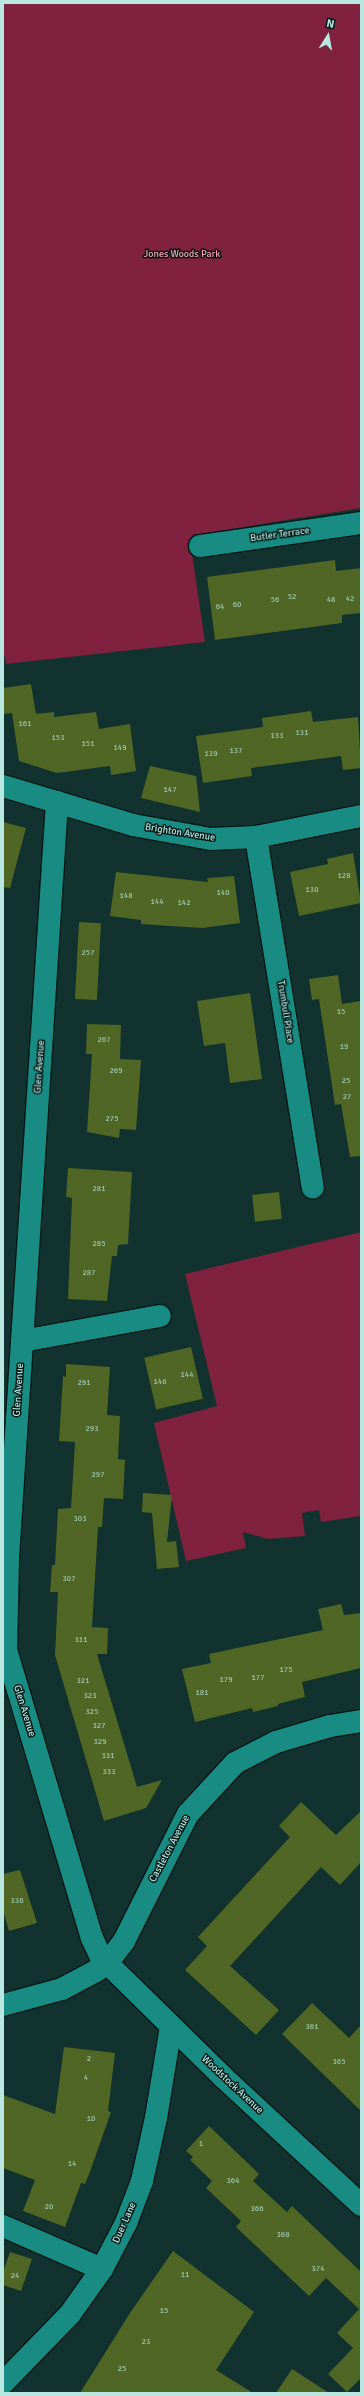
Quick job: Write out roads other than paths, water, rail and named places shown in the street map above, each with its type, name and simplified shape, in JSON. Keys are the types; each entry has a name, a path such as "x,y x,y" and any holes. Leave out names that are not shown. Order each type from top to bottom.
{"street":[{"name":"Butler Terrace","path":"200,546 361,523"},
{"name":"Brighton Avenue","path":"3,786 133,825 211,839 256,837 361,816"},
{"name":"Glen Avenue","path":"57,802 16,1350 6,1650 92,1938 106,1963"},
{"name":"Trumbull Place","path":"256,837 313,1187"},
{"path":"16,1350 160,1316"},
{"name":"Castleton Avenue","path":"3,2005 50,1994 106,1963 124,1941 184,1820 215,1781 235,1763 276,1742 330,1726 361,1721"},
{"name":"Woodstock Avenue","path":"106,1963 361,2205"},
{"name":"Duer Lane","path":"3,2383 70,2314 102,2269 126,2223 142,2181 165,2077 171,2026"},
{"path":"3,2226 102,2269"}],"park label":[{"name":"Jones Woods Park","path":"182,255"}]}
